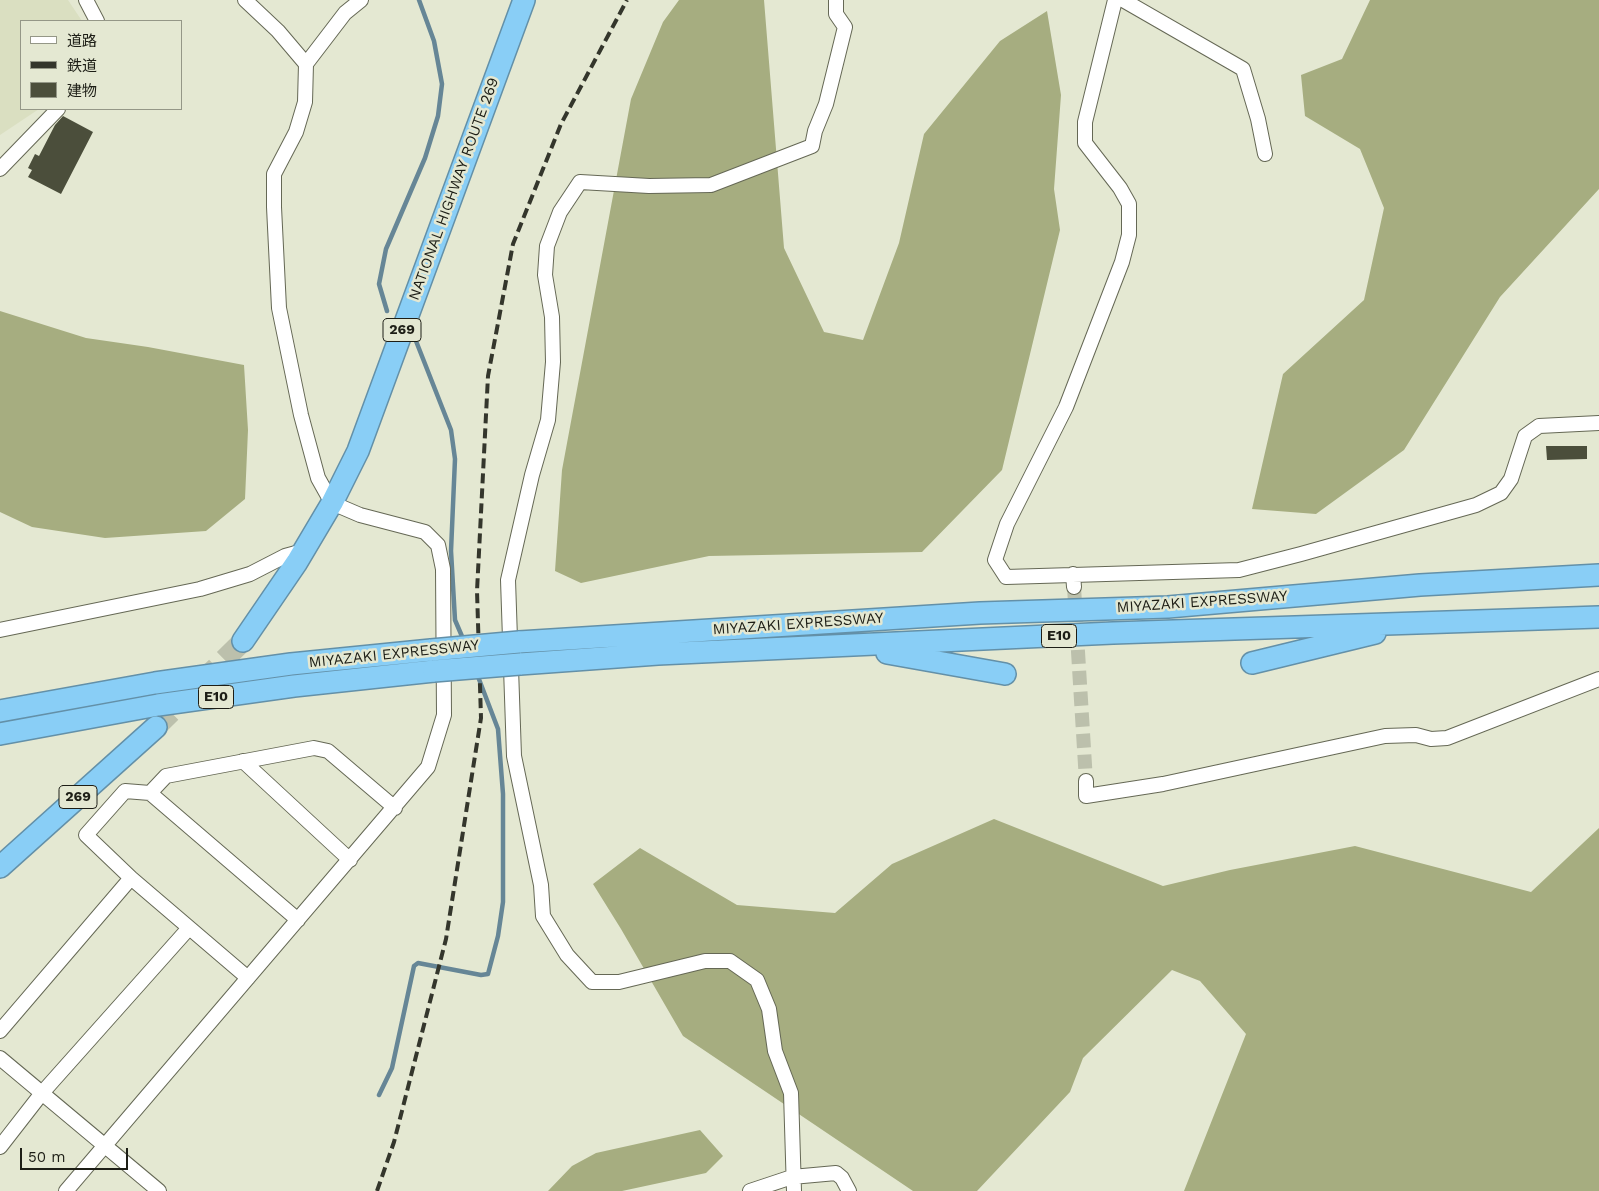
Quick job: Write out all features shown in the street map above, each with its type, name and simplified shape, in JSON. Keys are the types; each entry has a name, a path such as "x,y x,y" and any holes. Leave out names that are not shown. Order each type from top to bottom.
{"highway":[{"name":"NATIONAL HIGHWAY ROUTE 269","path":"243,640 303,551 332,503 358,451 524,0"},
{"name":"MIYAZAKI EXPRESSWAY","path":"0,711 155,684 291,664 519,642 970,613 1168,607 1420,585 1599,575"},
{"name":"MIYAZAKI EXPRESSWAY","path":"0,734 158,705 294,686 520,664 658,654 1113,633 1599,617"},
{"path":"1252,663 1422,622"},
{"path":"850,646 1005,674"},
{"name":"269","path":"0,867 156,727"}],"street":[{"path":"86,0 96,20"},
{"path":"245,0 278,31 306,64"},
{"path":"66,1191 395,808 428,767 444,715 443,569 438,545 425,532 360,515 332,503 318,478 301,415 279,308 274,174 296,132 305,102 306,64 345,13 362,0"},
{"path":"793,1184 791,1093 775,1051 770,1009 757,980 730,961 705,961 620,982 592,982 567,955 543,916 541,885 514,756 508,580 532,475 548,420 553,362 552,317 545,275 547,246 560,212 580,182 649,186 711,185 812,146 815,131 826,104 845,27 836,14 836,0"},
{"path":"1115,0 1085,122 1085,143 1120,188 1128,204 1128,235 1122,262 1066,407 1007,524 995,560 1006,577 1074,580 1239,570 1476,505 1501,493 1511,479 1525,436 1539,426 1599,423"},
{"path":"1123,0 1244,69 1258,119 1265,154"},
{"path":"0,169 57,110"},
{"path":"0,630 200,588 250,574 285,556 303,551"},
{"path":"1086,781 1086,796 1164,784 1385,736 1416,735 1431,739 1447,738 1599,679"},
{"path":"150,794 166,776 314,748 328,751 395,808"},
{"path":"243,761 350,860"},
{"path":"248,978 131,878 86,835 125,791 150,794 298,920"},
{"path":"0,1031 131,878"},
{"path":"0,1147 42,1093 189,928"},
{"path":"0,1058 159,1191"},
{"path":"750,1191 793,1184 836,1173 842,1178 849,1191"}],"shaded area":[{"path":"0,0 68,0 81,20 20,20 20,110 38,110 0,135"},
{"path":"679,0 764,0 784,248 824,332 863,340 899,243 924,134 1000,41 1047,11 1061,95 1054,189 1060,230 1002,470 922,552 709,556 581,583 555,571 562,470 631,99 663,22"},
{"path":"1370,0 1599,0 1599,189 1500,297 1404,450 1316,514 1252,509 1283,374 1364,300 1384,208 1360,149 1305,116 1301,75 1342,59"},
{"path":"0,311 86,338 148,347 244,365 248,430 245,499 206,531 105,538 32,527 0,512"},
{"path":"994,819 1163,886 1230,870 1355,846 1531,892 1599,828 1599,1191 1184,1191 1246,1034 1200,981 1172,970 1083,1058 1070,1092 977,1191 913,1191 683,1036 593,884 640,848 737,905 835,913 892,864"},
{"path":"700,1130 723,1156 706,1173 622,1191 548,1191 572,1166 596,1153"}],"building":[{"path":"63,116 93,132 61,194 28,177 32,170 28,168 35,154 39,156 55,125"},
{"path":"1546,446 1587,446 1587,459 1547,460"}],"waterway":[{"path":"387,311 379,284 386,249 425,158 438,116 442,84 434,41 419,0"},
{"path":"416,341 451,430 455,459 451,551 455,620 464,641"},
{"path":"379,1095 392,1068 414,966 418,963 481,975 488,974 498,936 503,902 503,794 498,729 477,674"}],"tunnel":[{"path":"1074,587 1086,781"},
{"path":"156,727 243,641"}],"railway":[{"path":"377,1191 394,1142 446,939 481,718 477,591 488,376 513,244 561,124 627,0"}]}
